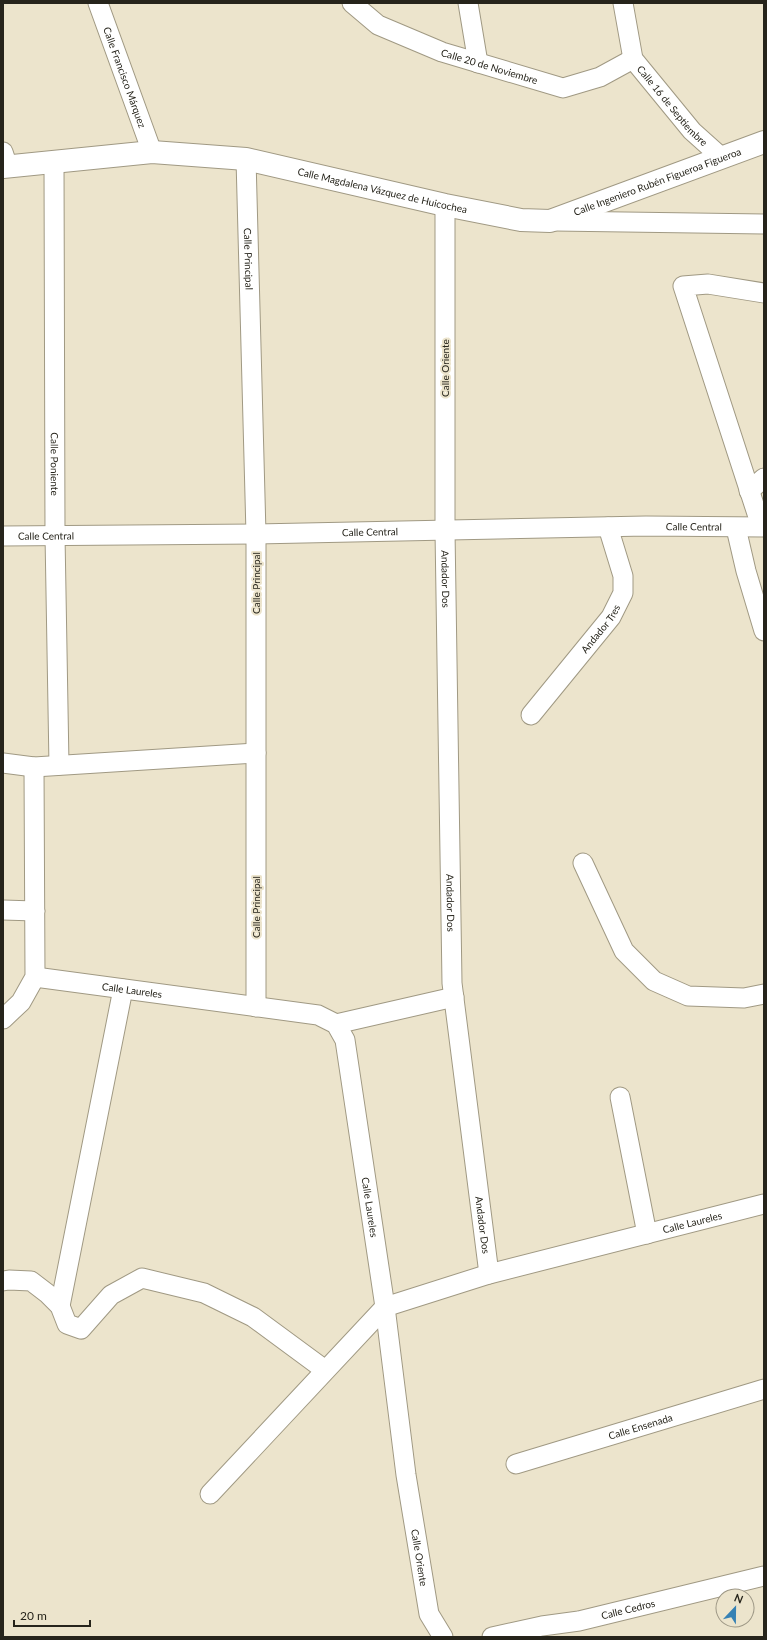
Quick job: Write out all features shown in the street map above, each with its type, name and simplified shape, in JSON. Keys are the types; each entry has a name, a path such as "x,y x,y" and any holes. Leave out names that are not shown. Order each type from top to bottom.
{"street":[{"name":"Calle Francisco Márquez","path":"98,3 152,152"},
{"name":"Calle 20 de Noviembre","path":"352,3 378,25 442,52 563,88 600,77 633,59"},
{"path":"468,3 478,63"},
{"name":"Calle 16 de Septiembre","path":"623,3 633,59 692,131 721,157"},
{"name":"Calle Ingeniero Rubén Figueroa Figueroa","path":"550,221 764,142"},
{"name":"Calle Magdalena Vázquez de Huicochea","path":"5,162 54,162 152,152 246,159 445,205 521,220 764,224"},
{"name":"Calle Principal","path":"246,159 256,534 256,1007"},
{"name":"Calle Poniente","path":"54,162 55,535 59,765"},
{"name":"Calle Oriente","path":"444,531 445,205"},
{"path":"762,527 682,286 708,284 764,293"},
{"path":"749,491 764,478"},
{"name":"Calle Central","path":"3,536 256,534 646,526 736,528 762,527"},
{"name":"Andador Tres","path":"531,715 611,617 623,593 623,576 608,527"},
{"path":"736,528 746,571 764,630"},
{"name":"Andador Dos","path":"444,531 452,975 489,1274"},
{"path":"3,763 34,767 256,753"},
{"path":"3,1019 22,1002 35,977 34,767"},
{"path":"583,863 624,951 654,981 688,996 744,998 764,994"},
{"path":"3,910 35,911"},
{"name":"Calle Laureles","path":"35,977 318,1016 336,1024 345,1040 385,1307 489,1274 764,1204"},
{"path":"60,1306 123,989"},
{"path":"336,1024 454,997"},
{"path":"620,1097 647,1234"},
{"path":"3,1281 31,1281 48,1294 60,1306 67,1324 81,1329 112,1295 142,1278 204,1293 253,1317 325,1370"},
{"path":"210,1494 385,1307"},
{"name":"Calle Oriente","path":"385,1307 406,1474 429,1614 443,1637"},
{"name":"Calle Ensenada","path":"516,1464 764,1389"},
{"name":"Calle Cedros","path":"492,1637 542,1626 579,1621 764,1576"}]}
